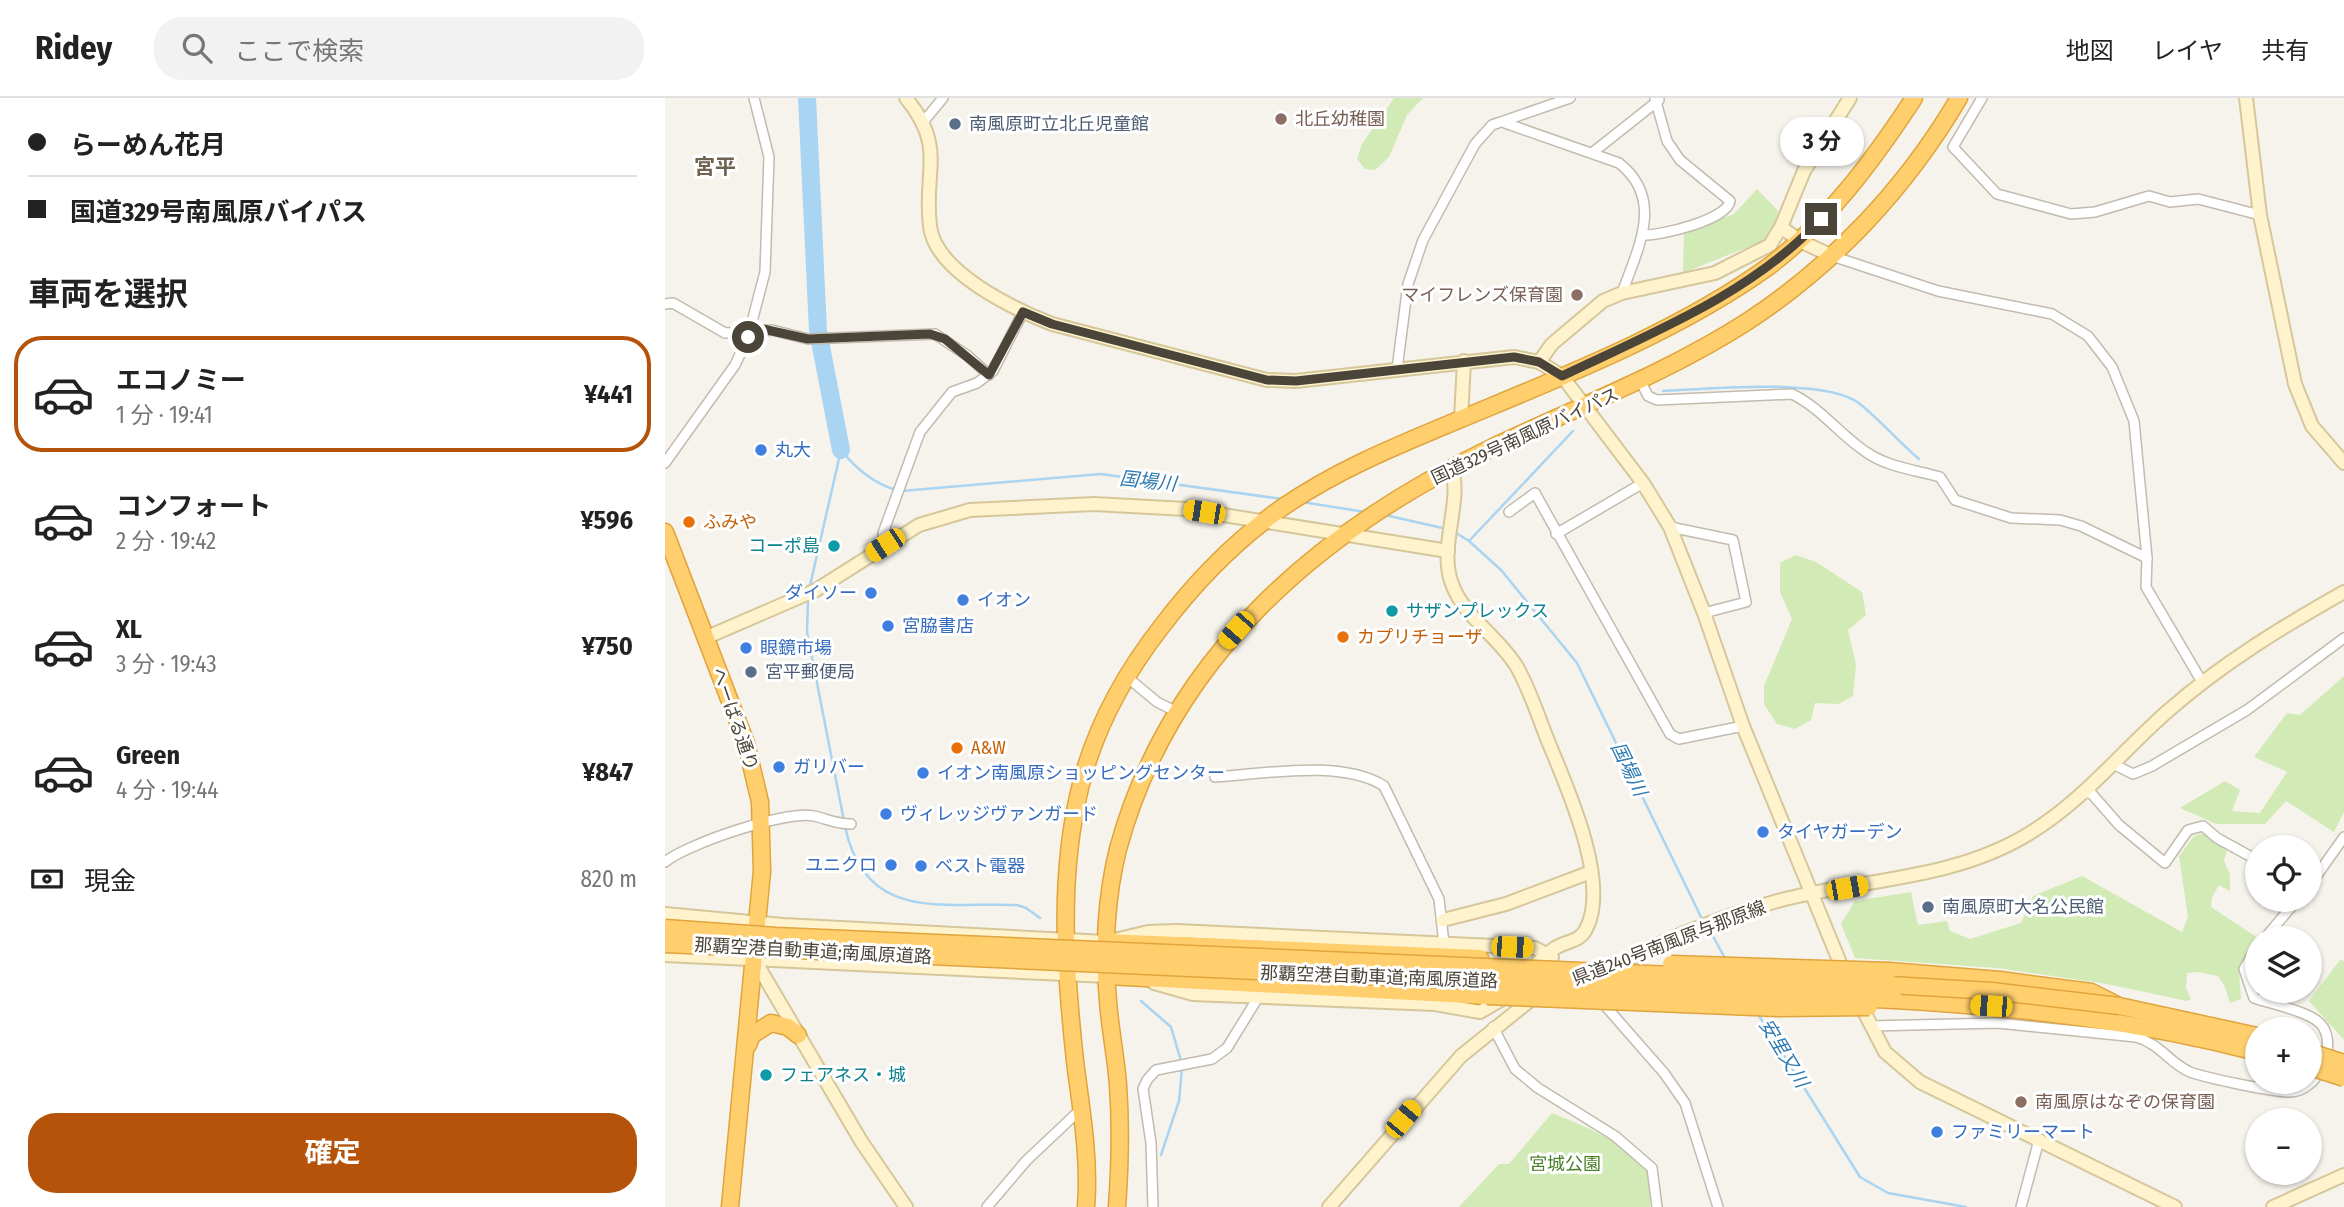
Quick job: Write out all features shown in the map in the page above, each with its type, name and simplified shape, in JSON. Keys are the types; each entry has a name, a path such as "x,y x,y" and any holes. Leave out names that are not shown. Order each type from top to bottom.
{"highway":[{"path":"1086,1207 1087,1158 1064,940 1069,849 1082,781 1105,718 1149,642 1187,594 1218,561 1280,509 1302,495 1394,445 1562,376 1695,310 1765,269 1800,240 1860,173 1914,98"},
{"name":"国道329号南風原バイパス","path":"1117,1207 1121,1159 1114,976 1106,942 1112,880 1130,810 1149,765 1177,712 1220,649 1253,612 1345,534 1388,505 1452,468 1585,405 1641,382 1744,323 1832,256 1897,187 1940,130 1959,98"},
{"name":"へーばる通り","path":"665,532 673,566 705,638 751,761 761,821 762,871 730,1207"},
{"name":"那覇空港自動車道;南風原道路","path":"665,928 1992,991 2119,1006 2245,1033"},
{"path":"1106,942 1928,973 2091,992 2119,1006"},
{"name":"那覇空港自動車道;南風原道路","path":"665,944 1895,1000 2078,1015 2190,1035 2245,1049"},
{"path":"1114,976 1487,996 1821,1009 1867,1007 1895,1000"},
{"path":"746,1052 752,1035 771,1023 788,1027 798,1035"},
{"path":"2322,1056 2344,1063"},
{"path":"2322,1071 2344,1078"}],"street":[{"path":"665,463 735,365 748,334 765,272 769,157 754,98"},
{"path":"906,98 924,121 932,151 930,226 938,250 978,285 1023,312 1052,324 1253,379 1296,381 1514,357 1539,362 1562,376 1643,483 1670,527 1705,612 1742,726 1839,962 1885,1052 1913,1077 2175,1207"},
{"path":"924,121 943,98"},
{"path":"1397,369 1408,284 1423,240 1475,144 1492,125 1505,123 1570,98"},
{"path":"1982,98 1953,147 1997,194 2071,214 2095,212 2149,196 2169,202 2198,199 2260,215"},
{"path":"2246,98 2260,215 2295,384 2312,426 2344,463"},
{"path":"1592,153 1658,99 1667,141 1680,160 1731,201 1725,211 1690,226 1642,235"},
{"path":"1539,362 1565,333 1603,301 1622,293 1714,273 1770,245 1781,227 1804,171 1848,99"},
{"path":"1505,123 1619,163 1633,174 1642,191 1645,216 1642,235 1622,293"},
{"path":"1781,227 1832,256 1938,291 2052,314 2088,336 2112,368 2134,421 2147,558 2146,587 2202,682"},
{"path":"665,304 673,303 725,333 748,334 772,330 808,339 935,334 968,356 989,375"},
{"path":"885,545 883,533 920,432 952,392 989,375 1023,312"},
{"path":"1461,419 1464,361"},
{"path":"1641,382 1647,396 1657,400 1793,394 1809,402 1866,453 1887,463 1940,477 1955,500 2011,518 2060,520 2081,526 2147,558"},
{"path":"665,955 1114,976 1126,982 1163,984 1183,993 1435,1004 1480,1012 1507,997 1548,954 1575,940 1588,927 1591,872 1579,818 1525,683 1508,653 1457,595 1450,580 1449,546 1455,481 1452,468"},
{"path":"1556,534 1643,483"},
{"path":"1509,512 1535,493 1670,734 1679,739 1742,726"},
{"path":"705,638 787,605 885,545 936,518 991,508 1139,505 1449,546"},
{"path":"1670,527 1733,540 1746,602 1705,612"},
{"name":"県道240号南風原与那原線","path":"1329,1207 1438,1080 1493,1027 1543,992 1605,971 1689,931 1764,905 1812,893 1934,871 1992,852 2029,834 2113,765 2202,682 2250,647 2344,592"},
{"path":"2113,765 2133,774 2151,766 2247,710 2344,638"},
{"path":"1127,677 1157,702 1177,712"},
{"path":"1215,777 1340,770 1372,778 1384,786 1439,899 1444,944"},
{"path":"2081,793 2091,793 2119,825 2165,863 2188,830 2203,826 2217,838 2245,853"},
{"path":"665,862 761,821 814,816 849,824"},
{"path":"2322,868 2344,837"},
{"path":"1443,920 1506,904 1591,872"},
{"path":"2275,926 2287,912"},
{"path":"665,914 757,923 1106,942 1148,932 1177,931 1535,948 1548,954 1599,998 1664,1073 1685,1103 1718,1207"},
{"path":"754,959 861,1141 906,1207"},
{"path":"1153,1207 1151,1143 1143,1089 1147,1080 1156,1070 1212,1059 1227,1048 1259,996"},
{"path":"1870,1026 1998,1023 2136,1037 2154,1042 2189,1071 2289,1092 2308,1089 2317,1079 2328,1042 2323,1027 2313,1017 2270,1003"},
{"path":"1493,1027 1515,1069 1538,1087 1615,1136 1652,1168 1657,1207"},
{"path":"987,1207 1026,1161 1081,1109"},
{"path":"2021,1207 2039,1140"},
{"path":"2273,1207 2344,1175"}],"green space":[{"path":"1394,98 1423,98 1407,115 1389,157 1375,170 1365,169 1357,159 1362,144"},
{"path":"1757,189 1778,211 1772,234 1758,243 1683,273 1684,232 1734,214"},
{"path":"1796,555 1816,562 1862,592 1866,615 1848,630 1856,664 1853,696 1838,704 1815,703 1811,720 1795,729 1777,724 1764,704 1764,686 1792,619 1780,592 1780,563"},
{"path":"2344,676 2344,812 2334,832 2286,801 2265,824 2216,824 2180,808 2225,781 2240,790 2232,811 2260,813 2287,772 2254,757 2287,713 2300,715"},
{"path":"2204,833 2227,851 2224,861 2230,874 2230,891 2219,885 2212,897 2211,907 2245,929 2245,960 2239,970 2241,999 2230,1003 2218,976 2198,972 2187,973 2186,988 2191,999 2187,1001 2107,984 1997,968 1855,958 1841,924 1855,901 1911,892 1918,925 1947,921 1950,931 1970,939 2021,923 2033,896 2082,876 2182,932 2188,917 2179,856 2194,836"},
{"path":"2340,960 2344,961 2344,1040 2311,1003 2322,1003 2322,984"},
{"name":"宮城公園","path":"1552,1113 1609,1138 1636,1157 1650,1179 1650,1207 1459,1207 1499,1164 1509,1164"}],"waterway":[{"name":"国場川","path":"807,98 818,331 841,450"},
{"path":"1663,391 1736,387 1822,390 1860,404 1919,459"},
{"path":"1469,541 1573,431"},
{"name":"国場川","path":"841,450 865,474 896,490"},
{"path":"809,590 841,450"},
{"name":"国場川","path":"902,491 1101,474 1282,499"},
{"name":"国場川","path":"1302,502 1365,512"},
{"name":"国場川","path":"1385,515 1447,529"},
{"name":"国場川","path":"1453,531 1469,541 1501,570 1577,663 1703,921"},
{"path":"808,600 807,632 844,821"},
{"path":"845,827 855,858 870,879 889,893 911,901 935,904 1017,905 1040,918"},
{"name":"安里又川","path":"1709,929 1726,960"},
{"path":"1141,1001 1171,1027 1181,1061"},
{"name":"安里又川","path":"1758,1014 1860,1177 1888,1193 1966,1207"},
{"path":"1161,1155 1179,1101 1182,1068"}],"place":[{"name":"北丘幼稚園","path":"1281,119"},
{"name":"南風原町立北丘児童館","path":"955,124"},
{"name":"マイフレンズ保育園","path":"1577,295"},
{"name":"丸大","path":"761,450"},
{"name":"ふみや","path":"689,522"},
{"name":"コーポ島","path":"834,546"},
{"name":"ダイソー","path":"871,593"},
{"name":"イオン","path":"963,600"},
{"name":"サザンプレックス","path":"1392,611"},
{"name":"宮脇書店","path":"888,626"},
{"name":"カプリチョーザ","path":"1343,637"},
{"name":"眼鏡市場","path":"746,648"},
{"name":"宮平郵便局","path":"751,672"},
{"name":"A&W","path":"957,748"},
{"name":"ガリバー","path":"779,767"},
{"name":"イオン南風原ショッピングセンター","path":"923,773"},
{"name":"ヴィレッジヴァンガード","path":"886,814"},
{"name":"タイヤガーデン","path":"1763,832"},
{"name":"ユニクロ","path":"891,865"},
{"name":"ベスト電器","path":"921,866"},
{"name":"南風原町大名公民館","path":"1928,907"},
{"name":"フェアネス・城","path":"766,1075"},
{"name":"南風原はなぞの保育園","path":"2021,1102"},
{"name":"ファミリーマート","path":"1937,1132"}],"district":[{"name":"宮平","path":"715,167"}],"route":[{"path":"748,337 754,330 763,329 808,339 930,334 945,339 989,375 1023,312 1052,324 1253,379 1296,381 1514,357 1539,362 1562,376 1637,341 1765,269 1821,219"}]}
